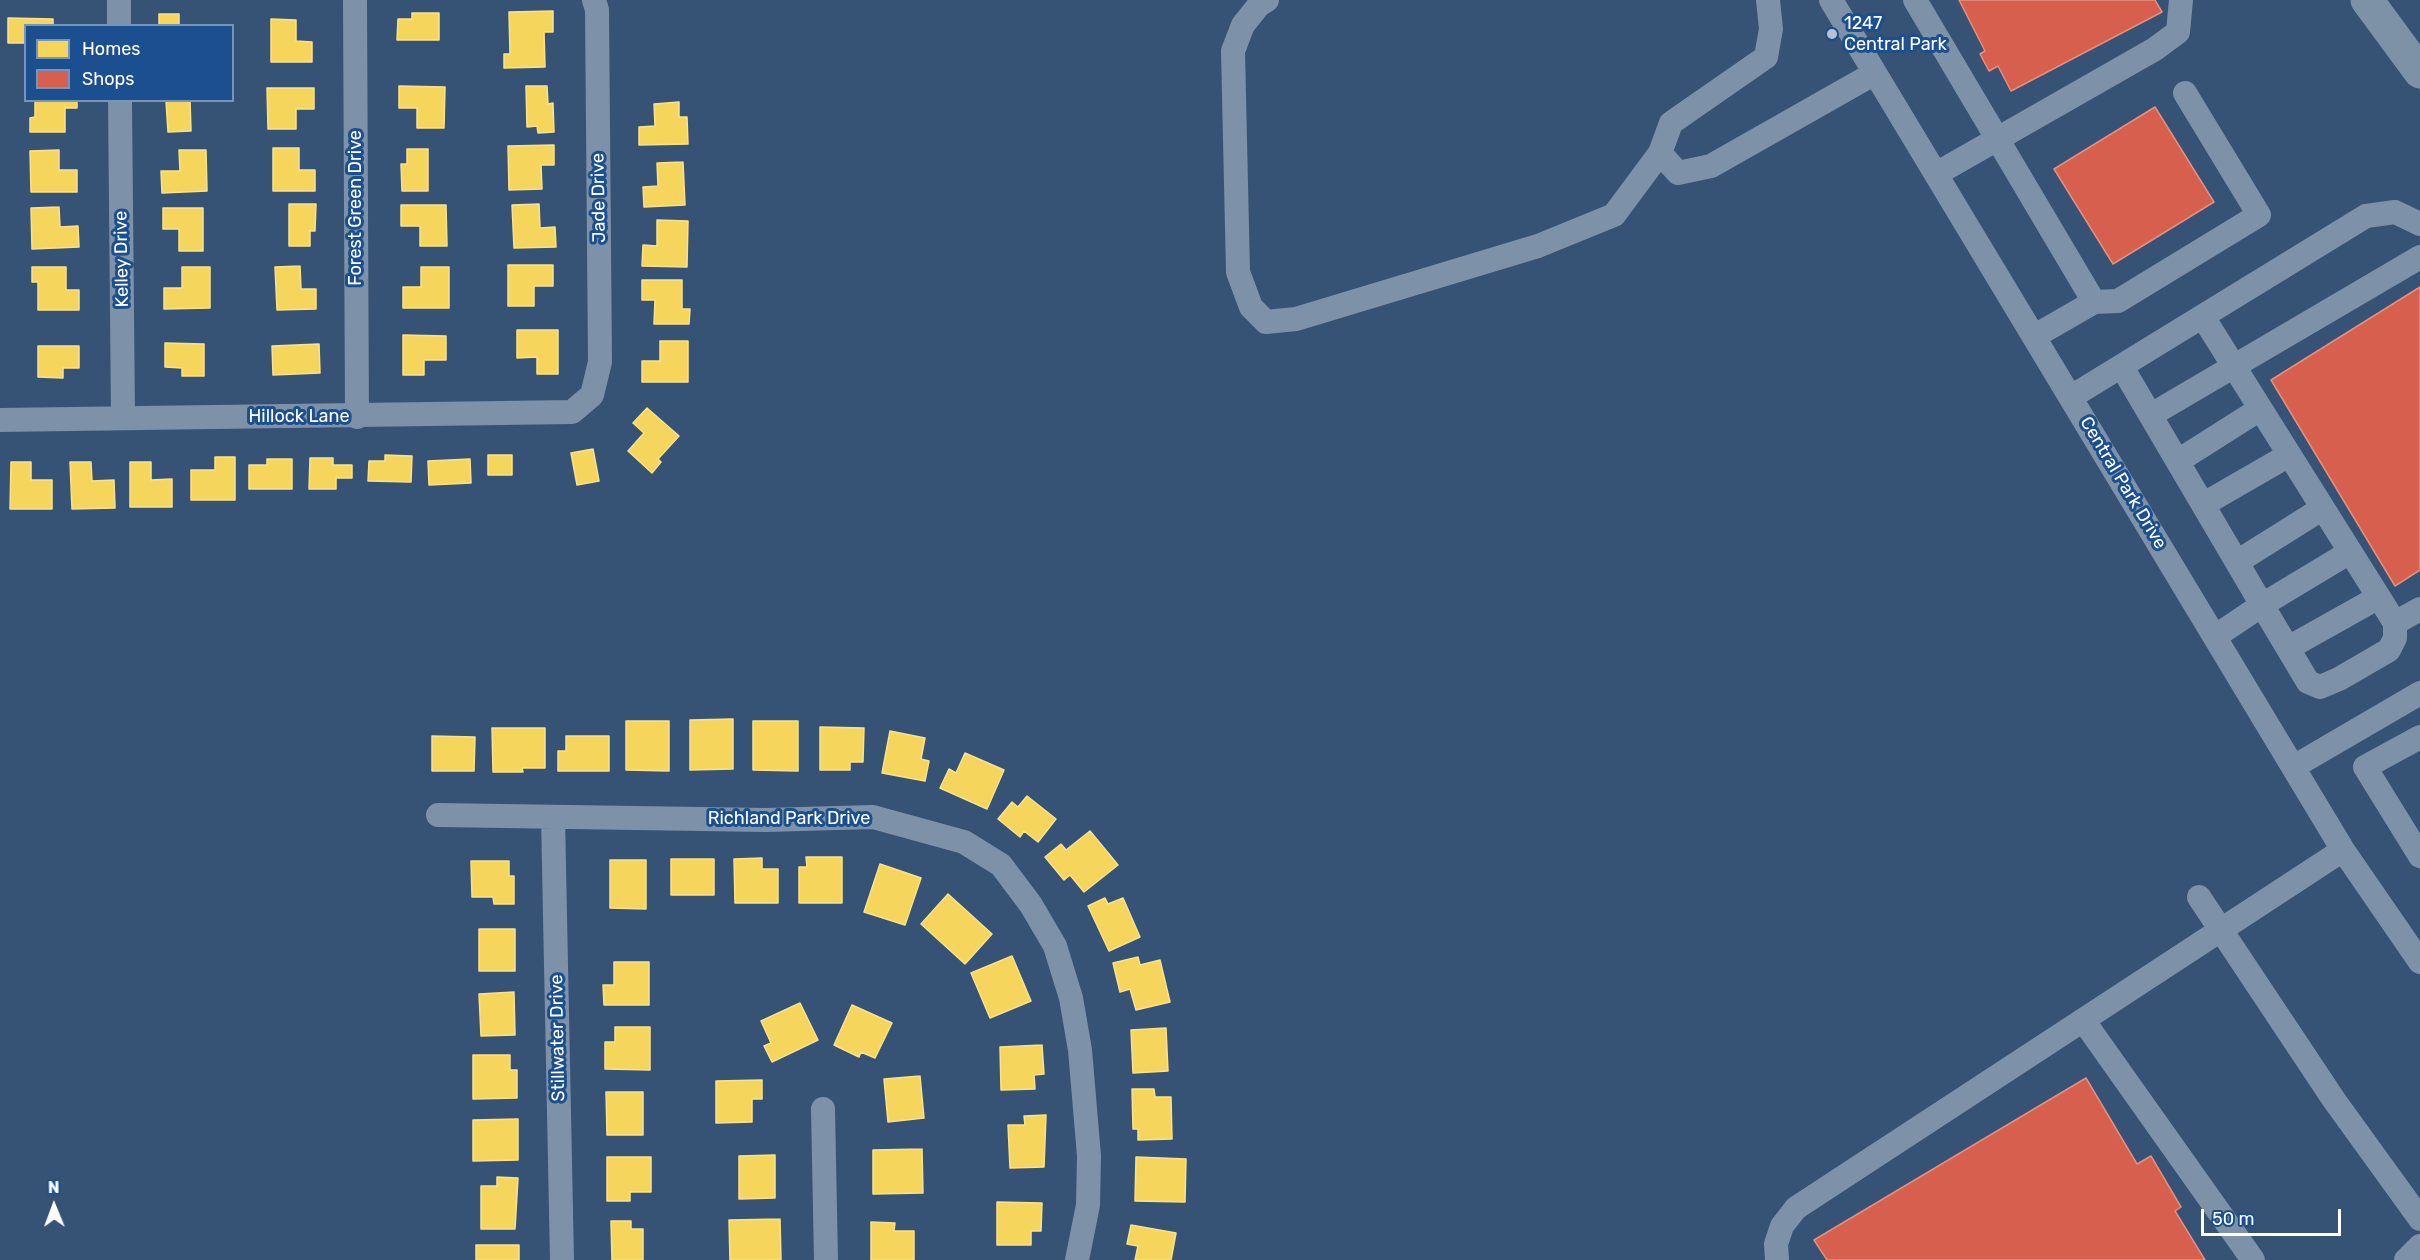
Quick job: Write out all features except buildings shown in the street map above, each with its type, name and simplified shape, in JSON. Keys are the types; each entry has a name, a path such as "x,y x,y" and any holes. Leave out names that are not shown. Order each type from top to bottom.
{"highway":[{"path":"2367,0 2420,72"}],"street":[{"path":"119,0 119,24"},
{"name":"Forest Green Drive","path":"355,0 357,417"},
{"name":"Jade Drive","path":"592,395 600,362 594,0"},
{"path":"1267,0 1259,5 1242,25 1233,51 1238,272 1251,307 1266,322 1296,319 1538,246 1614,215 1660,153 1671,123 1766,57 1771,29 1768,0"},
{"name":"Central Park Drive","path":"1831,0 2295,766 2343,850 2420,962"},
{"path":"1915,0 2094,302"},
{"path":"1936,174 2155,49 2178,32 2181,0"},
{"path":"1660,153 1678,173 1711,166 1875,73"},
{"path":"2035,336 2094,302 2118,302 2259,215 2185,93"},
{"name":"Kelley Drive","path":"120,102 123,417"},
{"path":"2071,397 2366,216 2395,212 2420,224"},
{"path":"2151,415 2420,257"},
{"path":"2122,367 2308,682 2320,687 2339,679 2389,650 2395,638 2395,623 2203,317"},
{"name":"Hillock Lane","path":"0,420 123,417 357,417 572,412 592,395"},
{"path":"2178,461 2260,409"},
{"path":"2204,504 2289,455"},
{"path":"2237,562 2323,508"},
{"path":"2216,636 2262,605 2350,552"},
{"path":"2288,648 2379,597"},
{"path":"2395,623 2420,609"},
{"path":"2295,766 2420,693"},
{"path":"2392,710 2417,744 2365,767 2420,856"},
{"name":"Richland Park Drive","path":"438,815 766,820 873,817 964,842 1001,865 1031,905 1055,946 1071,998 1081,1061 1089,1156 1088,1205 1077,1260"},
{"name":"Stillwater Drive","path":"553,817 562,1260"},
{"path":"1777,1260 1776,1244 1782,1226 1796,1208 2343,850"},
{"path":"2199,897 2334,1100 2420,1219"},
{"path":"2083,1020 2253,1260"},
{"path":"823,1108 826,1260"},
{"path":"2406,1260 2420,1246"}],"place":[{"name":"1247 Central Park","path":"1832,34"}]}
